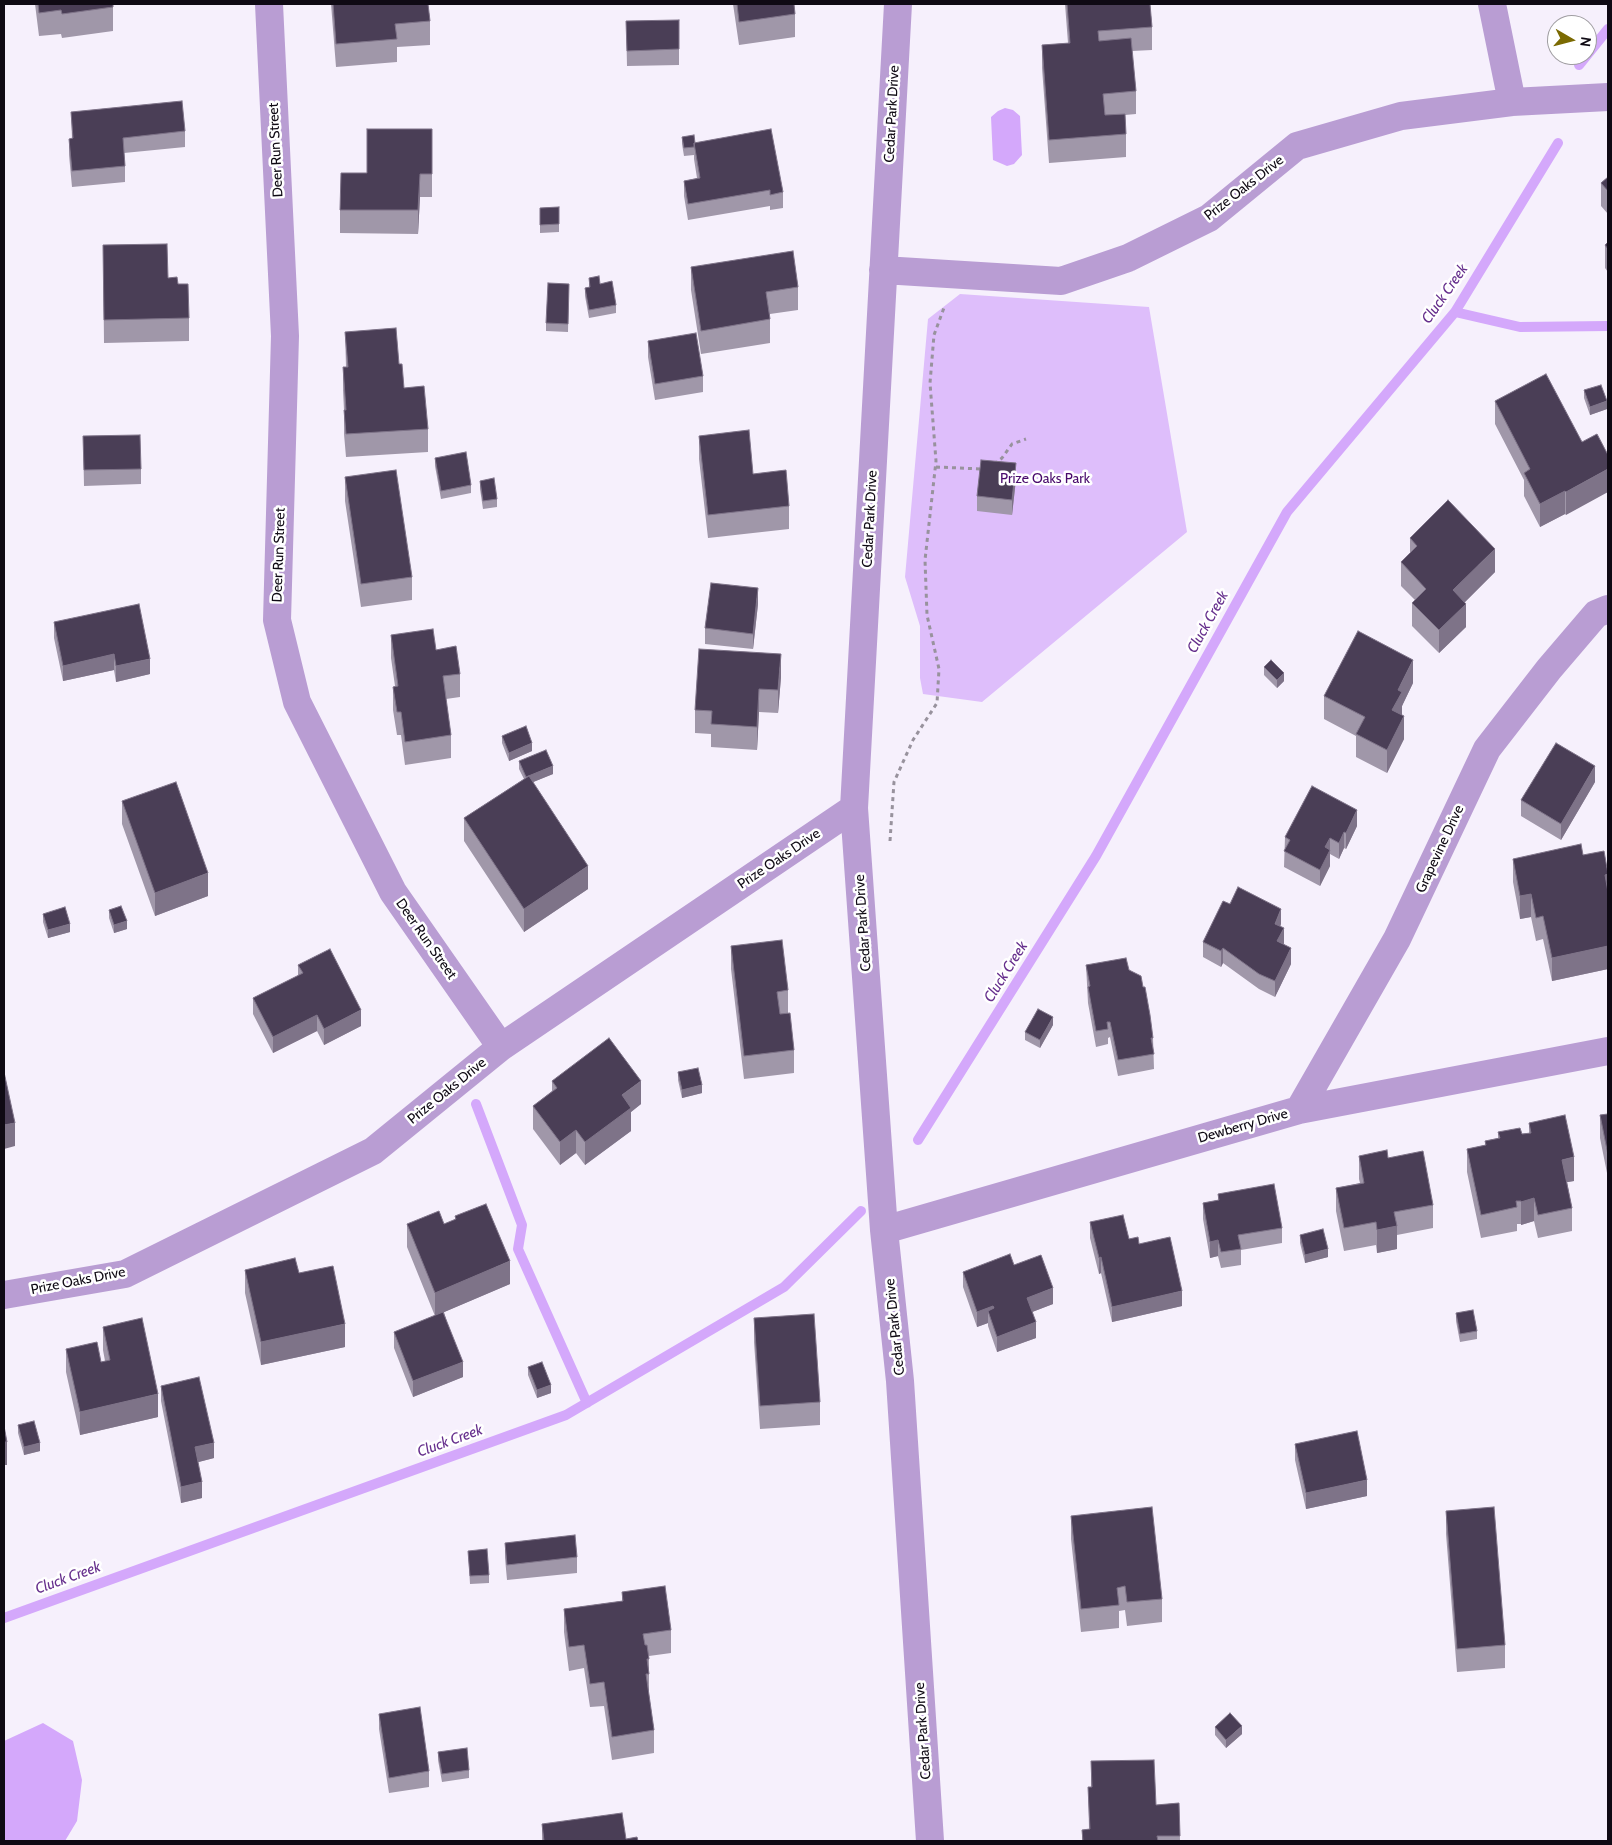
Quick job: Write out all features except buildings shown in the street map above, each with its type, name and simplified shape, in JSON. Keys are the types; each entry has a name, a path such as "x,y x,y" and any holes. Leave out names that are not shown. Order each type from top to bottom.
{"street":[{"name":"Deer Run Street","path":"269,4 285,336 277,620 297,702 393,892 501,1046"},
{"name":"Cedar Park Drive","path":"898,4 854,808 884,1230 900,1381 930,1841"},
{"path":"1492,4 1512,102"},
{"name":"Prize Oaks Drive","path":"883,270 1061,281 1128,258 1209,218 1296,146 1401,116 1512,102 1608,97"},
{"name":"Grapevine Drive","path":"1299,1110 1397,940 1487,749 1549,669 1596,614 1608,608"},
{"name":"Prize Oaks Drive","path":"4,1295 125,1274 373,1151 501,1046 854,808"},
{"name":"Dewberry Drive","path":"884,1230 1299,1110 1608,1051"}],"path":[{"path":"890,851 894,782 913,740 937,703 939,669 927,615 925,560 936,467 930,383 934,335 957,274"},
{"path":"936,467 987,469 1002,458 1012,444 1026,440"}],"green space":[{"name":"Prize Oaks Park","path":"960,294 1149,307 1187,532 982,702 923,694 920,678 920,626 905,577 928,319"}],"shaded area":[{"path":"1005,108 1013,110 1020,116 1022,155 1014,164 1007,166 993,160 991,117"},
{"path":"43,1723 73,1741 82,1780 77,1821 65,1841 4,1841 4,1741"}],"waterway":[{"name":"Cluck Creek","path":"1597,43 1608,29"},
{"name":"Cluck Creek","path":"918,1140 1096,856 1287,512 1455,312 1558,143"},
{"path":"1455,312 1520,327 1608,326"},
{"path":"476,1104 522,1225 518,1249 587,1403"},
{"name":"Cluck Creek","path":"4,1618 566,1415 784,1287 861,1211"}]}
